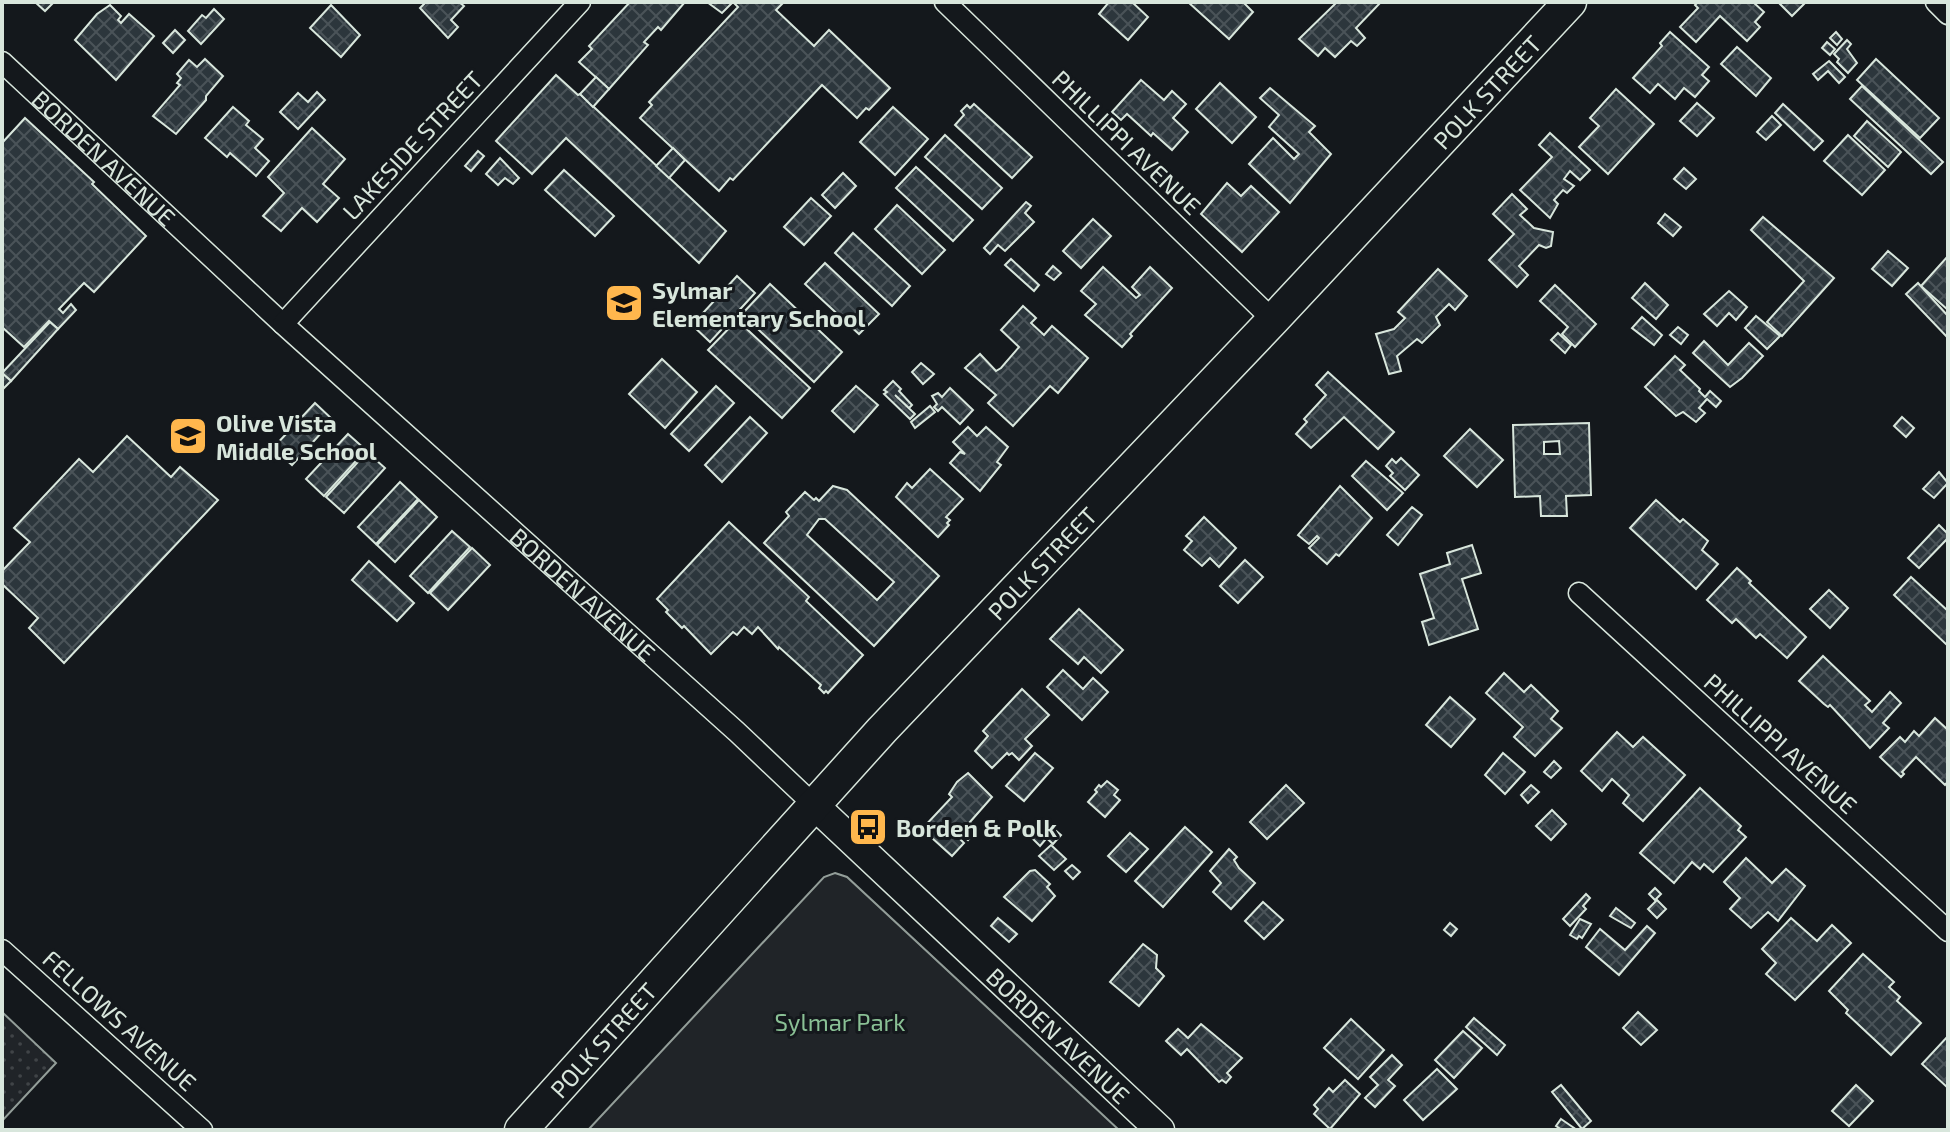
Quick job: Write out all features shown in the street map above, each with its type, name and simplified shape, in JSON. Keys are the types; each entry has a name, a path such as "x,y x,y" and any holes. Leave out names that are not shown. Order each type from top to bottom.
{"main road":[{"name":"POLK STREET","path":"521,1130 814,805 1570,2"}],"street":[{"name":"LAKESIDE STREET","path":"283,324 580,2"},
{"name":"PHILLIPPI AVENUE","path":"945,2 1273,320"},
{"path":"1936,2 1948,14"},
{"name":"BORDEN AVENUE","path":"2,62 283,324 737,732 1160,1130"},
{"name":"PHILLIPPI AVENUE","path":"1579,593 1948,931"},
{"name":"FELLOWS AVENUE","path":"2,950 202,1130"}],"green space":[{"name":"Sylmar Park","path":"835,873 847,877 1119,1130 588,1130 824,877"},
{"path":"2,1012 56,1063 2,1121"}],"building":[{"path":"35,2 54,2 45,11"},
{"path":"426,2 459,2 464,6 451,20 458,27 448,38 420,8"},
{"path":"630,2 685,2 661,30 658,27 644,42 648,45 609,89 579,62 592,49 589,46"},
{"path":"707,2 733,2 722,13"},
{"path":"733,2 784,2 776,10 814,46 829,30 890,88 857,118 822,85 719,191 640,118 652,105 649,102 738,7"},
{"path":"1109,2 1132,2 1148,17 1128,40 1099,14"},
{"path":"1188,2 1243,2 1253,12 1229,39"},
{"path":"1337,2 1381,2 1356,28 1365,38 1357,46 1351,41 1335,57 1325,48 1318,56 1299,39"},
{"path":"1698,2 1753,2 1764,12 1755,22 1760,27 1747,41 1720,16 1696,42 1680,27 1698,8 1695,5"},
{"path":"1778,2 1806,2 1792,16"},
{"path":"110,5 121,16 118,20 121,23 129,14 154,36 116,80 75,40 97,14"},
{"path":"331,5 360,35 341,57 310,28"},
{"path":"214,9 224,19 201,44 188,31 202,15 206,18"},
{"path":"175,30 185,40 173,53 163,43"},
{"path":"1670,32 1709,67 1702,75 1709,81 1695,97 1684,88 1675,99 1658,84 1650,93 1633,78 1662,46 1660,43"},
{"path":"1836,32 1842,39 1837,45 1830,38"},
{"path":"1847,40 1851,44 1847,49 1857,63 1848,73 1834,54"},
{"path":"1827,42 1835,49 1830,55 1822,48"},
{"path":"1737,47 1771,78 1756,96 1721,64"},
{"path":"205,59 223,76 176,134 153,116 180,85 177,83 181,78 177,74 189,60 197,67"},
{"path":"1876,59 1939,118 1920,138 1857,80"},
{"path":"1829,61 1845,77 1839,83 1828,71 1818,80 1813,74"},
{"path":"556,75 726,231 699,263 566,138 532,174 496,141"},
{"path":"596,77 609,89 593,107 580,94"},
{"path":"1141,80 1164,100 1172,91 1186,104 1173,118 1188,132 1172,150 1127,114 1121,120 1112,112"},
{"path":"1220,83 1256,117 1232,143 1196,109"},
{"path":"1862,86 1943,162 1931,174 1850,99"},
{"path":"1270,88 1315,126 1309,132 1331,154 1290,203 1249,164 1273,138 1294,159 1299,154 1269,127 1279,115 1260,98"},
{"path":"1616,89 1654,124 1608,174 1579,147 1599,126 1590,118"},
{"path":"317,92 325,100 298,129 280,112 298,93 308,102"},
{"path":"1697,103 1714,118 1697,136 1680,121"},
{"path":"974,104 1032,157 1012,178 955,125 964,115 961,111 967,105 970,108"},
{"path":"1783,104 1823,141 1814,150 1775,113"},
{"path":"233,107 249,121 246,125 263,139 255,148 269,161 256,176 230,153 227,157 205,138"},
{"path":"893,107 928,139 895,175 860,142"},
{"path":"1772,116 1781,125 1766,140 1757,132"},
{"path":"25,118 146,236 94,292 84,283 59,309 63,313 71,304 76,310 58,329 49,321 24,347 2,327 2,143"},
{"path":"1867,121 1901,152 1888,167 1854,136"},
{"path":"312,128 345,159 323,184 339,198 317,222 302,208 281,231 263,216 284,193 268,177"},
{"path":"1550,133 1590,170 1580,180 1570,171 1564,179 1574,186 1567,193 1563,190 1554,200 1558,204 1550,218 1520,190 1552,157 1539,145"},
{"path":"945,135 1002,188 982,209 925,157"},
{"path":"1848,135 1885,170 1862,195 1824,161"},
{"path":"673,148 685,160 669,178 656,166"},
{"path":"478,151 484,156 471,171 465,166"},
{"path":"500,158 519,178 513,184 505,178 498,185 486,174"},
{"path":"916,167 973,220 953,241 896,188"},
{"path":"1684,168 1696,179 1686,189 1674,179"},
{"path":"564,170 614,216 595,236 545,190"},
{"path":"843,173 856,186 835,208 822,195"},
{"path":"1227,183 1241,196 1251,186 1279,212 1242,252 1201,214"},
{"path":"1512,194 1527,209 1520,215 1534,228 1553,232 1551,246 1546,248 1539,245 1519,266 1528,275 1517,287 1489,260 1514,234 1493,214"},
{"path":"811,198 831,216 804,245 784,227"},
{"path":"1026,202 1031,206 1025,213 1034,222 1005,251 998,245 990,254 984,248"},
{"path":"897,205 945,250 922,274 875,229"},
{"path":"1665,214 1681,227 1673,236 1658,223"},
{"path":"1763,217 1834,278 1782,336 1767,322 1804,281 1751,230"},
{"path":"1093,219 1111,236 1081,268 1063,251"},
{"path":"853,233 910,286 892,306 835,253"},
{"path":"1888,251 1908,268 1892,286 1872,269"},
{"path":"1948,256 1948,310 1921,286"},
{"path":"1011,259 1039,285 1034,291 1005,265"},
{"path":"825,263 879,314 859,334 805,284"},
{"path":"1053,266 1061,273 1054,280 1046,274"},
{"path":"1103,267 1136,298 1140,295 1132,287 1150,267 1172,288 1122,347 1085,315 1096,304 1081,291"},
{"path":"1438,269 1467,296 1455,310 1449,304 1436,317 1440,325 1422,343 1417,339 1397,356 1401,371 1389,374 1376,334 1394,329 1405,318 1398,312"},
{"path":"737,276 755,293 710,342 692,325"},
{"path":"1645,283 1668,305 1656,319 1632,298"},
{"path":"1918,283 1948,316 1948,338 1906,294"},
{"path":"770,284 842,352 814,382 742,314"},
{"path":"1555,285 1596,324 1575,347 1562,334 1568,327 1540,301"},
{"path":"1729,291 1747,307 1736,320 1729,313 1717,326 1704,314"},
{"path":"1023,306 1036,318 1031,323 1044,335 1052,326 1088,358 1058,393 1050,386 1013,426 988,403 996,395 965,368 980,354 996,371 1001,368 1019,347 1001,330"},
{"path":"1756,316 1780,336 1767,349 1745,328"},
{"path":"1642,317 1662,335 1654,345 1632,328"},
{"path":"737,320 810,388 782,418 708,350"},
{"path":"50,322 58,329 11,381 2,373"},
{"path":"1678,327 1688,335 1681,344 1670,335"},
{"path":"1558,333 1571,345 1565,353 1551,340"},
{"path":"1704,341 1728,365 1749,343 1763,356 1730,387 1693,353"},
{"path":"1675,356 1685,365 1680,370 1705,397 1710,391 1721,401 1716,407 1707,399 1699,408 1705,413 1696,422 1683,412 1676,416 1645,387"},
{"path":"662,359 697,392 665,428 629,394"},
{"path":"921,363 934,374 923,384 912,372"},
{"path":"1328,372 1394,432 1378,449 1344,417 1311,448 1296,434 1307,422 1304,419 1326,395 1316,385"},
{"path":"2,373 11,381 2,390"},
{"path":"893,381 912,405 909,408 895,395 915,414 910,419 884,394"},
{"path":"716,386 734,403 689,451 671,434"},
{"path":"856,386 878,405 854,432 832,411"},
{"path":"950,388 973,410 960,424 942,407 938,411 934,407 937,404 932,396 938,393 942,397"},
{"path":"315,403 333,420 292,465 273,448"},
{"path":"930,406 935,412 915,428 911,422"},
{"path":"750,417 767,433 722,482 705,465"},
{"path":"1902,417 1914,428 1906,437 1894,426"},
{"path":"1589,423 1591,495 1566,496 1567,516 1541,516 1540,496 1515,497 1513,425","holes":["1559,441 1560,454 1544,454 1544,442"]},
{"path":"968,427 977,436 986,427 1008,447 997,462 1001,465 980,491 950,463 960,452 965,454 953,442"},
{"path":"1470,429 1503,460 1477,487 1444,456"},
{"path":"348,434 366,450 324,496 306,479"},
{"path":"127,436 171,477 180,467 218,500 64,663 29,628 38,618 2,584 2,571 30,542 14,528 79,459 93,472"},
{"path":"367,452 385,468 344,513 326,497"},
{"path":"1401,458 1419,475 1405,490 1390,476 1393,473 1386,466 1392,459 1396,463"},
{"path":"1366,461 1403,493 1387,510 1352,476"},
{"path":"930,469 963,499 946,517 950,520 949,525 938,537 896,497 907,483 912,488"},
{"path":"1939,472 1948,483 1934,498 1923,489"},
{"path":"400,482 418,499 376,544 358,527"},
{"path":"833,486 847,490 939,576 874,646 764,543 789,516 786,512 805,492 819,501","holes":["819,519 825,519 894,582 877,600 807,535"]},
{"path":"1340,486 1372,518 1339,556 1336,554 1327,564 1309,548 1319,538 1317,536 1309,544 1298,535"},
{"path":"419,500 437,517 395,562 377,545"},
{"path":"1656,500 1680,522 1683,519 1708,541 1702,550 1718,564 1696,589 1630,528"},
{"path":"1412,507 1422,515 1398,545 1387,535"},
{"path":"1204,517 1236,548 1219,567 1210,558 1202,566 1184,550 1192,541 1186,536"},
{"path":"729,522 809,597 806,601 863,655 828,693 824,693 819,688 821,685 778,649 758,627 752,634 744,627 737,635 733,632 711,654 666,612 668,610 657,599"},
{"path":"1939,525 1948,538 1919,568 1908,558"},
{"path":"452,531 470,547 428,593 410,576"},
{"path":"1472,545 1481,573 1462,579 1478,629 1429,645 1422,622 1434,618 1420,574 1450,564 1447,553"},
{"path":"472,548 490,565 448,610 430,593"},
{"path":"1245,560 1263,577 1238,603 1220,586"},
{"path":"369,561 414,603 397,621 352,580"},
{"path":"1737,568 1806,637 1787,658 1760,634 1756,638 1736,619 1732,623 1707,600"},
{"path":"1911,577 1948,611 1948,646 1894,595"},
{"path":"1829,590 1848,608 1830,628 1810,609"},
{"path":"1079,609 1123,650 1101,673 1084,657 1078,664 1050,639"},
{"path":"1823,656 1870,701 1865,705 1872,712 1890,692 1901,703 1883,723 1889,728 1870,748 1830,705 1824,704 1799,681"},
{"path":"1063,670 1083,689 1093,678 1108,692 1082,720 1047,687"},
{"path":"1504,673 1524,692 1531,685 1558,711 1551,719 1562,728 1535,756 1514,737 1523,727 1486,693"},
{"path":"1022,689 1049,715 1025,739 1032,746 1019,760 1012,753 1007,753 992,768 975,751 988,736 983,731"},
{"path":"1450,697 1475,719 1451,747 1426,725"},
{"path":"1935,718 1948,730 1948,781 1945,785 1916,757 1901,777 1880,757 1900,737 1905,742 1914,731 1919,736"},
{"path":"1617,732 1633,747 1643,737 1685,775 1643,821 1623,803 1629,795 1612,779 1602,791 1581,771"},
{"path":"1035,753 1053,768 1024,801 1006,786"},
{"path":"1503,753 1525,772 1505,794 1485,775"},
{"path":"1554,761 1561,768 1551,778 1544,772"},
{"path":"968,773 992,797 970,822 978,829 968,840 955,829 953,832 964,843 952,856 922,829 952,797 949,794 957,782"},
{"path":"1107,781 1118,790 1114,795 1120,800 1105,817 1088,802 1099,785 1101,787"},
{"path":"1286,785 1304,803 1267,839 1250,822"},
{"path":"1531,785 1539,792 1528,803 1521,795"},
{"path":"1700,788 1741,826 1738,830 1746,837 1713,872 1704,864 1700,869 1692,862 1674,883 1640,853"},
{"path":"1552,810 1566,824 1551,840 1536,826"},
{"path":"1047,823 1061,835 1053,844 1039,831"},
{"path":"1185,827 1212,852 1163,907 1135,881"},
{"path":"1036,832 1045,840 1040,846 1031,837"},
{"path":"1130,833 1148,849 1126,872 1108,856"},
{"path":"1051,845 1066,859 1054,870 1039,856"},
{"path":"1229,849 1237,857 1234,860 1239,868 1255,883 1231,909 1213,892 1221,883 1210,871"},
{"path":"1746,858 1772,883 1786,869 1805,886 1778,921 1768,912 1751,928 1730,909 1740,898 1724,882"},
{"path":"1072,865 1080,872 1073,879 1065,871"},
{"path":"1035,870 1050,884 1047,887 1055,896 1032,921 1004,897 1030,871"},
{"path":"1655,888 1661,894 1655,900 1649,894"},
{"path":"1586,894 1590,898 1583,906 1586,909 1570,926 1563,919"},
{"path":"1657,900 1666,909 1657,918 1648,909"},
{"path":"1263,902 1283,920 1264,939 1245,921"},
{"path":"1616,908 1635,923 1631,928 1610,916"},
{"path":"998,918 1017,934 1009,942 991,926"},
{"path":"1791,918 1817,941 1832,925 1851,943 1795,1000 1766,974 1776,963 1762,949"},
{"path":"1580,919 1591,924 1582,938 1579,936 1577,939 1570,935"},
{"path":"1450,923 1457,929 1451,936 1444,930"},
{"path":"1647,926 1655,933 1619,975 1586,947 1600,929 1625,950"},
{"path":"1143,944 1157,955 1156,968 1164,976 1139,1006 1110,982"},
{"path":"1863,954 1894,982 1889,987 1900,997 1897,1001 1921,1023 1891,1055 1846,1013 1848,1010 1829,991"},
{"path":"1638,1012 1657,1030 1641,1045 1623,1028"},
{"path":"1474,1018 1505,1045 1497,1055 1466,1027"},
{"path":"1351,1019 1384,1050 1358,1079 1324,1048"},
{"path":"1201,1024 1242,1058 1227,1073 1231,1077 1226,1083 1222,1080 1219,1082 1187,1049 1181,1055 1166,1041 1178,1029 1188,1038"},
{"path":"1463,1031 1482,1048 1454,1078 1435,1060"},
{"path":"1948,1036 1948,1088 1922,1064"},
{"path":"1392,1055 1402,1065 1388,1080 1395,1086 1375,1107 1365,1098 1378,1085 1370,1077"},
{"path":"1437,1069 1457,1089 1423,1120 1404,1100"},
{"path":"1345,1080 1360,1094 1330,1129 1314,1114 1318,1109 1314,1105 1329,1088 1333,1092"},
{"path":"1561,1085 1591,1121 1582,1129 1552,1092"},
{"path":"1856,1085 1873,1101 1849,1126 1832,1111"},
{"path":"1561,1119 1577,1130 1562,1130 1556,1126"}],"place":[{"name":"Sylmar Elementary School","path":"624,303"},
{"name":"Olive Vista Middle School","path":"188,436"},
{"name":"Borden & Polk","path":"868,827"}]}
